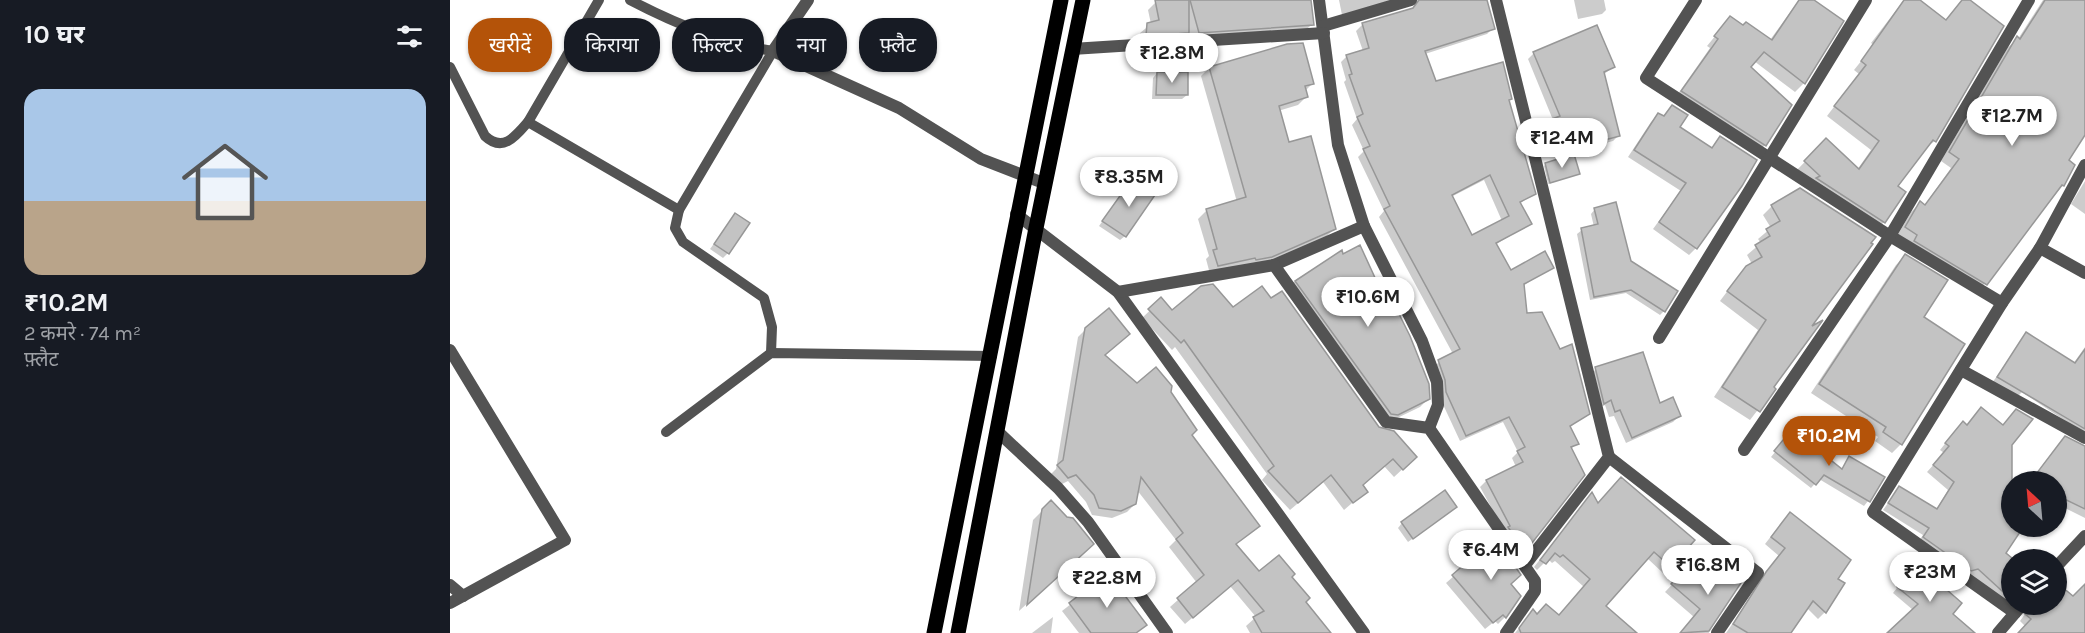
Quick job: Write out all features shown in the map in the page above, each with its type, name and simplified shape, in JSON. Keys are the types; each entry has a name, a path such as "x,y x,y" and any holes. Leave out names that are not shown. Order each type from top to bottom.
{"main road":[{"path":"934,633 992,356 1016,214 1061,0"},
{"path":"958,633 1036,228 1083,0"}],"street":[{"path":"808,0 773,51 899,108 981,159 1024,178 1046,184"},
{"path":"1319,0 1338,146 1364,226 1422,341 1437,382 1438,405 1429,428"},
{"path":"1072,49 1324,30 1412,0"},
{"path":"1496,0 1609,457 1758,573 1717,633"},
{"path":"1696,0 1646,78 1770,156 1890,236 2002,303"},
{"path":"1659,338 1866,0"},
{"path":"1744,450 1890,236 2029,0"},
{"path":"2001,597 1873,512 2002,303 2040,248 2085,165"},
{"path":"1016,214 1118,292 1364,633"},
{"path":"1118,292 1274,265 1364,226"},
{"path":"2040,248 2085,273"},
{"path":"1274,265 1386,422 1429,428 1535,580 1535,591 1506,633"},
{"path":"450,350 565,540 450,603"},
{"path":"1961,370 2085,438"},
{"path":"997,431 1058,488 1088,522 1167,633"},
{"path":"1525,565 1609,457"},
{"path":"2067,555 2085,536"},
{"path":"450,585 463,596"},
{"path":"1998,633 2014,615"}],"lane":[{"path":"450,67 485,136 498,145 513,140 528,122 599,0"},
{"path":"630,0 657,14 745,47 773,51 679,210 675,228 683,242 764,298 772,327 771,354"},
{"path":"528,122 679,210"},
{"path":"666,432 771,354 992,356"}],"building":[{"path":"1155,0 1189,0 1189,33 1146,36 1147,23 1159,20"},
{"path":"1190,0 1311,0 1314,25 1199,33"},
{"path":"1419,0 1487,0 1495,29 1425,51 1436,81 1503,62 1512,99 1509,100 1536,194 1520,202 1532,224 1496,243 1511,270 1545,251 1554,268 1524,284 1527,313 1542,312 1560,349 1572,344 1590,414 1570,426 1579,444 1571,447 1585,475 1525,552 1508,527 1510,526 1486,480 1523,462 1517,451 1525,447 1509,417 1466,436 1446,392 1445,380 1438,360 1460,349 1384,209 1390,206 1363,149 1370,146 1357,117 1363,114 1349,75 1352,74 1346,55 1369,48 1362,23 1413,8","holes":["1490,175 1509,216 1472,235 1452,195"]},
{"path":"1799,0 1814,0 1844,21 1805,84 1764,52 1751,67 1792,105 1766,146 1681,91 1718,39 1714,36 1730,16 1743,25 1746,22 1772,40"},
{"path":"1904,0 1920,0 1946,20 1962,0 1970,0 2004,26 1936,142 1933,140 1898,186 1906,192 1885,223 1816,178 1820,176 1804,161 1826,138 1859,169 1879,141 1834,106 1866,65 1861,61"},
{"path":"2045,0 2085,0 2085,135 2069,160 2075,165 2064,186 2062,185 1987,285 1914,241 1917,235 1905,227 1920,201 1925,205 1959,159 1949,152 2017,36 2020,39"},
{"path":"1597,25 1615,67 1604,72 1620,136 1566,150 1552,119 1560,116 1533,52"},
{"path":"1303,43 1314,84 1305,86 1308,97 1279,106 1289,142 1311,136 1336,229 1272,257 1256,260 1255,258 1218,266 1213,250 1217,249 1206,209 1246,197 1209,67 1287,44"},
{"path":"1157,72 1188,72 1188,95 1156,95"},
{"path":"1672,105 1688,115 1680,127 1712,148 1720,136 1757,160 1742,186 1697,249 1659,222 1686,183 1634,150 1658,113 1664,116"},
{"path":"1574,154 1580,174 1550,183 1545,163"},
{"path":"1132,179 1155,195 1126,237 1102,221"},
{"path":"1800,188 1876,237 1812,326 1823,320 1774,387 1776,389 1760,412 1722,387 1766,320 1727,291 1746,266 1762,257 1755,245 1770,236 1766,229 1780,221 1771,205"},
{"path":"1616,202 1631,261 1678,291 1665,312 1631,290 1594,297 1581,228 1598,224 1594,208"},
{"path":"735,213 750,223 729,254 714,244"},
{"path":"1360,245 1382,293 1387,290 1410,336 1429,384 1430,399 1398,415 1391,414 1295,281 1342,250 1343,254"},
{"path":"1905,254 1948,280 1924,317 1965,344 1902,445 1883,432 1886,427 1819,384"},
{"path":"1213,284 1233,307 1262,286 1271,298 1282,291 1379,427 1394,431 1417,457 1403,470 1393,459 1363,485 1368,492 1353,503 1331,475 1298,503 1268,471 1274,466 1184,340 1181,343 1148,309 1161,297 1172,310 1201,286"},
{"path":"1109,308 1130,334 1105,355 1137,383 1156,367 1172,386 1171,392 1197,430 1192,435 1260,526 1236,544 1259,571 1279,555 1295,574 1292,577 1310,598 1306,602 1331,633 1262,633 1253,617 1264,611 1238,580 1193,618 1177,598 1204,575 1176,539 1183,533 1141,477 1136,504 1121,511 1099,508 1094,495 1076,475 1068,478 1057,465 1063,460 1085,328"},
{"path":"2026,332 2075,363 2085,349 2085,429 1997,377"},
{"path":"1643,352 1660,403 1673,397 1681,416 1632,438 1620,410 1615,412 1611,400 1604,404 1595,367"},
{"path":"1981,407 2003,425 2016,409 2033,419 2012,445 2012,471 2001,471 2001,537 2017,537 2009,549 2001,549 2001,590 1978,569 1971,571 1923,537 1929,528 1888,503 1899,486 1937,509 1954,482 1933,465 1949,446 1945,443 1963,421 1967,425"},
{"path":"1792,429 1842,469 1849,456 1885,477 1870,502 1824,475 1816,485 1774,451"},
{"path":"2065,436 2085,446 2085,509 2067,500 2067,471 2038,471"},
{"path":"1621,477 1695,540 1671,567 1654,552 1606,606 1637,633 1521,633 1519,628 1533,609 1537,614 1546,604 1559,615 1590,579 1563,555 1560,557 1555,553 1546,564 1540,560 1592,492 1598,503"},
{"path":"1445,490 1457,507 1413,539 1401,522"},
{"path":"1051,500 1067,517 1073,518 1094,544 1027,605 1042,509"},
{"path":"1790,512 1851,560 1838,579 1845,583 1826,613 1813,601 1791,633 1748,633 1733,624 1766,572 1785,548 1771,537"},
{"path":"1495,538 1521,575 1511,584 1521,596 1506,618 1503,615 1493,623 1452,575"},
{"path":"1922,557 1952,578 1939,583 1962,603 1953,614 1975,633 1887,633 1918,604 1897,587"},
{"path":"1728,564 1745,577 1709,631 1680,633 1700,609 1671,584 1687,566 1710,587"},
{"path":"1108,573 1147,625 1136,633 1091,633 1069,603"},
{"path":"2085,584 2085,633 2018,633 2031,619 2026,615 2067,615 2067,591 2073,596"}]}
